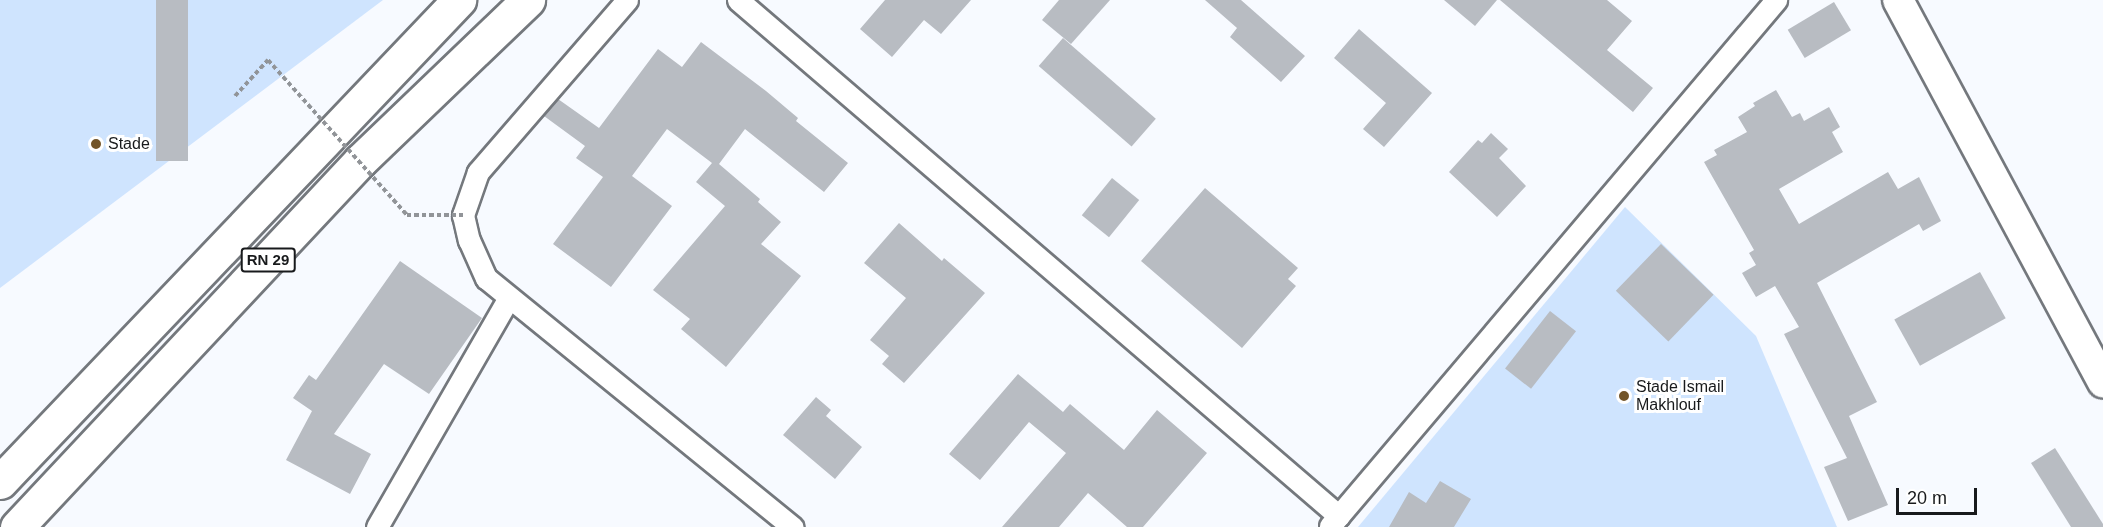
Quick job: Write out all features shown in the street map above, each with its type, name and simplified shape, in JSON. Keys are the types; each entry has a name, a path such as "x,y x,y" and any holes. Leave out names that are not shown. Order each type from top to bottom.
{"highway":[{"name":"RN 29","path":"0,482 459,0"},
{"name":"RN 29","path":"16,527 360,161 528,0"}],"main road":[{"path":"1898,0 2103,383"}],"street":[{"path":"627,0 478,172 463,214 469,240 486,278 792,527"},
{"path":"738,0 1334,522 1776,0"},
{"path":"377,527 509,297"}],"path":[{"path":"235,96 268,60 407,214 463,214"}],"shaded area":[{"name":"Stade","path":"0,0 383,0 0,288"},
{"name":"Stade Ismail Makhlouf","path":"1625,207 1756,336 1837,527 1358,527"}],"building":[{"path":"156,0 188,0 188,161 156,161"},
{"path":"885,0 971,0 941,34 924,20 892,57 860,29"},
{"path":"1059,0 1110,0 1071,44 1042,20"},
{"path":"1205,0 1241,0 1305,56 1281,82 1230,37 1237,28"},
{"path":"1444,0 1497,0 1475,26"},
{"path":"1500,0 1607,0 1632,21 1607,50 1653,88 1633,112"},
{"path":"1834,2 1851,30 1805,58 1788,30"},
{"path":"1359,29 1432,93 1384,147 1363,129 1386,103 1334,58"},
{"path":"1063,38 1156,119 1132,147 1039,66"},
{"path":"701,42 766,91 798,118 796,121 848,163 824,192 745,129 719,164 760,199 758,202 781,222 761,244 801,276 726,367 681,329 690,319 653,290 725,206 696,182 712,163 667,129 632,176 672,206 611,287 553,244 603,177 576,158 585,146 544,116 558,99 599,128 658,49 682,67"},
{"path":"1776,90 1792,117 1800,113 1804,121 1829,107 1840,127 1832,132 1843,152 1779,189 1799,224 1888,172 1898,189 1919,177 1941,221 1923,231 1919,224 1817,283 1877,402 1849,416 1888,505 1848,521 1824,467 1847,458 1784,334 1799,327 1775,286 1756,297 1742,273 1756,265 1749,253 1754,250 1704,162 1717,155 1714,150 1747,132 1738,117 1755,106 1753,103"},
{"path":"1491,133 1508,149 1499,158 1526,186 1497,217 1449,172 1478,140 1482,143"},
{"path":"1112,178 1139,200 1109,237 1082,215"},
{"path":"1205,188 1298,268 1288,279 1296,286 1242,348 1141,261"},
{"path":"899,223 942,261 944,258 985,293 904,383 882,364 889,356 870,340 906,298 864,263"},
{"path":"1661,244 1714,295 1668,341 1616,291"},
{"path":"400,261 482,318 429,394 384,364 334,434 371,454 350,494 286,460 312,411 293,398 309,375 316,380"},
{"path":"1980,272 2006,318 1920,366 1894,320"},
{"path":"1550,311 1576,331 1531,389 1505,369"},
{"path":"1018,374 1063,412 1070,404 1124,450 1157,410 1207,453 1143,527 1127,527 1088,493 1059,527 1002,527 1066,453 1029,422 980,480 949,454"},
{"path":"816,397 831,410 826,416 862,447 835,479 783,435"},
{"path":"2055,448 2103,527 2071,527 2031,463"},
{"path":"1440,481 1471,499 1454,527 1389,527 1409,492 1426,503"}],"place":[{"name":"Stade","path":"96,144"},
{"name":"Stade Ismail Makhlouf","path":"1624,396"}]}
